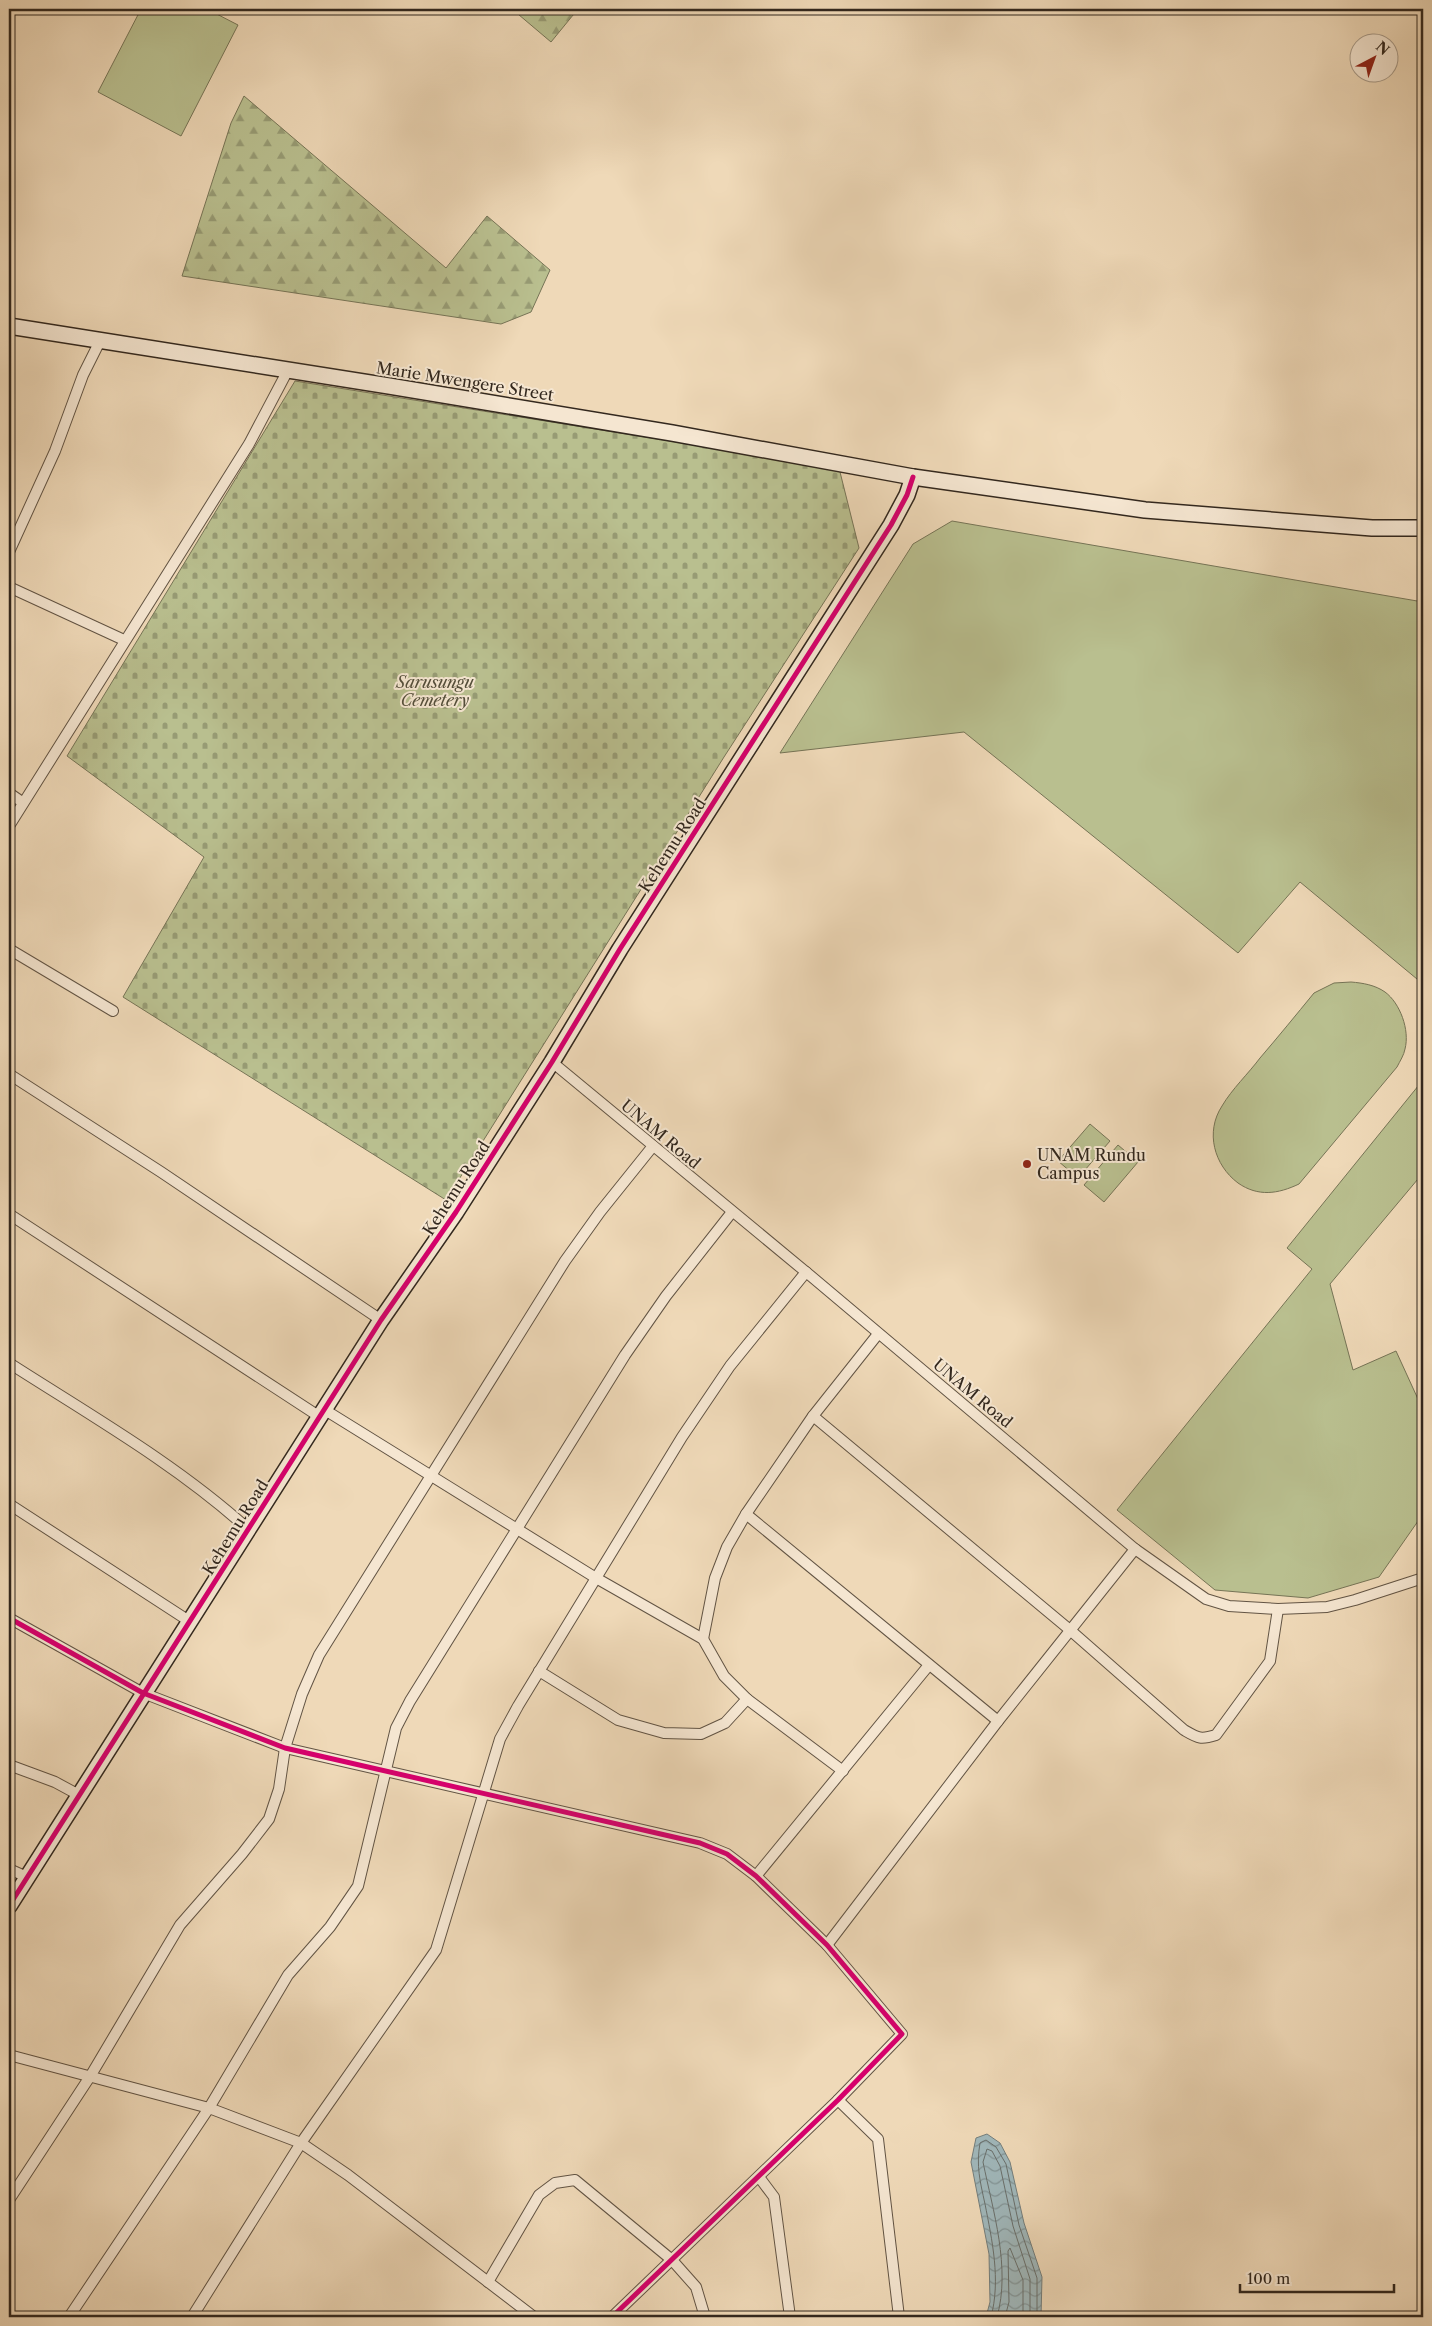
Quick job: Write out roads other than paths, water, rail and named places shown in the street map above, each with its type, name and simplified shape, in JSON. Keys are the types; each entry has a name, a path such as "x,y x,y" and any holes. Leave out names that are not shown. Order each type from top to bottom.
{"street":[{"name":"Marie Mwengere Street","path":"9,326 672,433 913,477 1145,510 1372,528 1423,528"},
{"path":"9,552 55,451 84,375 100,341"},
{"path":"9,826 22,802 71,729 124,640 249,444 288,370"},
{"name":"Kehemu Road","path":"9,1906 381,1320 456,1212 552,1062 620,949 891,525 907,495 913,477"},
{"path":"9,587 124,640"},
{"path":"9,793 22,802"},
{"path":"9,949 113,1011"},
{"name":"UNAM Road","path":"552,1062 806,1272 1135,1549 1206,1599 1229,1606 1278,1609 1327,1606 1355,1600 1423,1578"},
{"path":"9,1074 160,1172 381,1320"},
{"path":"9,2200 91,2075 180,1925 242,1854 269,1819 279,1789 285,1748 302,1694 319,1655 565,1261 600,1212 653,1146"},
{"path":"69,2317 209,2108 288,1975 330,1927 358,1886 396,1728 410,1701 636,1340 666,1296 732,1212"},
{"path":"9,1214 322,1413 431,1476 596,1578 703,1639 724,1676 747,1699 842,1771"},
{"path":"192,2317 301,2143 436,1950 500,1739 539,1671 682,1437 730,1366 806,1272"},
{"path":"703,1639 715,1578 727,1547 746,1514 813,1416 878,1334"},
{"path":"9,1363 202,1490 248,1529"},
{"path":"813,1416 1070,1630 1184,1730 1203,1739 1216,1734 1270,1662 1278,1609"},
{"path":"9,1504 190,1621"},
{"path":"746,1514 998,1721"},
{"path":"827,1945 998,1721 1135,1549"},
{"path":"9,1618 143,1693 285,1748 484,1792 700,1843 727,1854 756,1876 827,1945 902,2034 838,2100 612,2317"},
{"path":"756,1876 929,1665"},
{"path":"539,1671 618,1720 664,1733 701,1734 725,1723 747,1699"},
{"path":"9,1765 55,1782 79,1796"},
{"path":"9,1869 27,1877"},
{"path":"9,2055 91,2075 209,2108 301,2143 348,2174 534,2317"},
{"path":"838,2100 878,2139 899,2317"},
{"path":"759,2176 774,2197 790,2317"},
{"path":"488,2282 539,2195 555,2183 575,2180 672,2260 696,2287 705,2317"}],"water":[{"path":"987,2134 1000,2143 1010,2162 1024,2223 1042,2277 1041,2317 986,2317 990,2302 989,2254 971,2162 976,2138"}],"place":[{"name":"UNAM Rundu Campus","path":"1027,1164"}],"park label":[{"name":"Sarusungu Cemetery","path":"435,691"}]}
